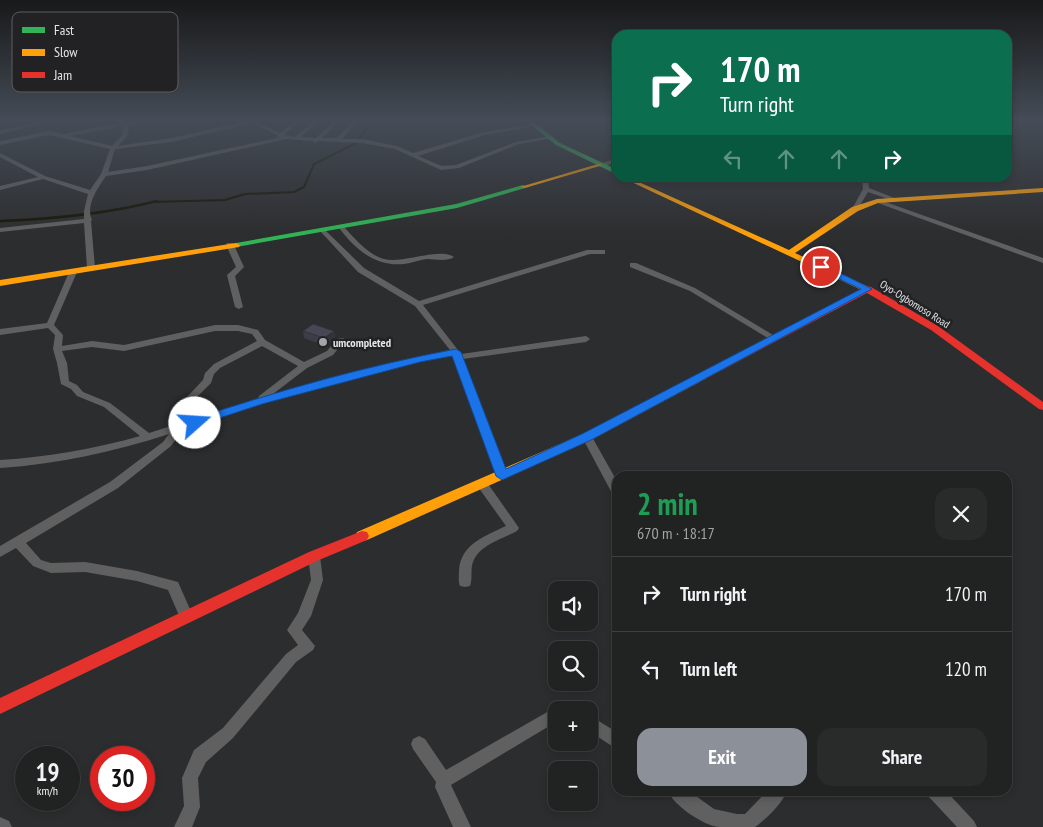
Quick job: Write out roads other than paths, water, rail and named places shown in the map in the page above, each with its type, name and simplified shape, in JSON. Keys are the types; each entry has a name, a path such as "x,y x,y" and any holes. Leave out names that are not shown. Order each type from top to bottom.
{"main road":[{"path":"588,159 612,170"},
{"path":"0,283 230,245 323,232 457,206 600,165"},
{"name":"Oyo-Ogbomoso Road","path":"635,182 868,289 918,318 1043,407"},
{"path":"790,253 855,209 878,201 1043,190"},
{"path":"0,706 314,556 502,476 587,437 868,289"}],"street":[{"path":"7,159 43,177 91,193"},
{"path":"91,268 88,215 91,193 104,174 109,159"},
{"path":"104,174 190,159"},
{"path":"421,159 441,168 452,168 477,159"},
{"path":"600,165 612,162"},
{"path":"0,188 43,177"},
{"path":"855,209 866,189 865,182"},
{"path":"866,189 894,199"},
{"path":"878,201 1043,261"},
{"path":"0,230 88,215"},
{"path":"342,228 358,245 381,261 402,262 426,257 450,257"},
{"path":"323,232 361,270 418,304 457,354 502,476"},
{"path":"230,245 240,267 231,275 239,307"},
{"path":"418,304 590,252 602,252"},
{"path":"633,265 674,281 710,299 748,324 774,338"},
{"path":"50,325 73,272"},
{"path":"0,332 50,325"},
{"path":"50,325 59,335 57,349 62,363 64,382 74,387 80,394 107,405 148,437"},
{"path":"57,349 92,344 124,348 222,328 255,332 262,342 304,366"},
{"path":"0,464 56,460 148,437 258,401 419,359 586,339"},
{"path":"258,401 304,366 330,353 341,340"},
{"path":"195,423 185,412 190,399 208,381 210,373 225,360 262,342"},
{"path":"0,552 114,485 167,444 178,428"},
{"path":"587,437 612,483"},
{"path":"465,582 466,562 477,546 513,528 482,484"},
{"path":"18,542 38,563 51,568 85,566 173,586 186,616"},
{"path":"182,827 192,807 190,778 200,756 228,733 291,658 308,646 294,630 304,616 316,580 314,556"},
{"path":"444,780 548,719"},
{"path":"598,729 612,739"},
{"path":"419,744 444,780 444,792 462,827"},
{"path":"681,796 704,817 727,826 748,822 774,796"},
{"path":"940,796 968,827"}],"waterway":[{"path":"152,202 225,200 245,194 294,192 304,187 314,164 325,159"},
{"path":"152,202 157,201"},
{"path":"0,221 79,215 152,202"}],"place":[{"name":"umcompleted","path":"323,342"}]}
